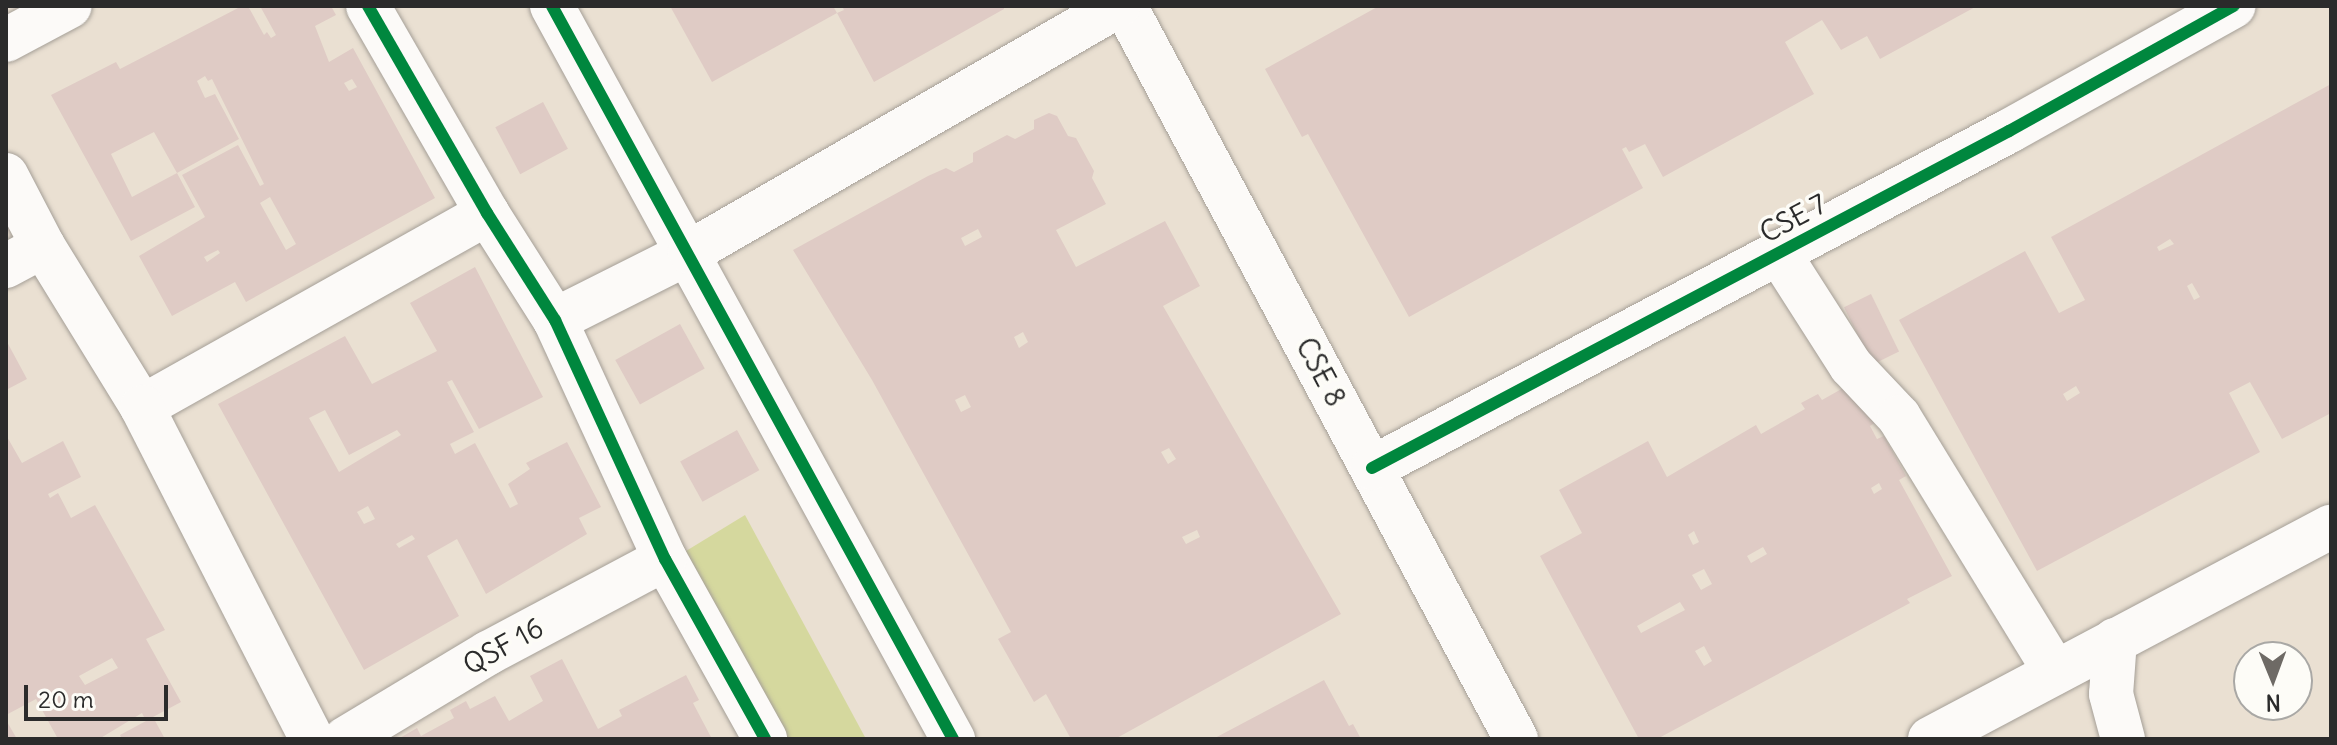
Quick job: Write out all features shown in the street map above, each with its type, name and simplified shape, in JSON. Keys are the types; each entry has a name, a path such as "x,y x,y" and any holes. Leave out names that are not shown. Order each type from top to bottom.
{"street":[{"path":"6,40 70,6"},
{"path":"368,6 487,213 555,320 665,559 765,739"},
{"path":"552,6 690,252 953,739"},
{"path":"555,320 690,252 1118,6"},
{"name":"CSE 8","path":"1125,6 1516,739"},
{"name":"CSE 7","path":"1372,468 2234,6"},
{"path":"6,175 25,256 142,407 312,739"},
{"path":"142,407 487,213"},
{"path":"1778,252 1851,366 1899,417 2055,672"},
{"path":"1965,732 2055,672 2331,527"},
{"name":"QSF 16","path":"345,739 488,653 665,559"},
{"path":"2115,640 2111,694 2123,739"}],"green space":[{"path":"745,515 866,739 786,739 686,551"}],"building":[{"path":"242,6 248,6 264,35 267,32 271,38 276,35 260,6 331,6 336,15 315,26 329,62 353,48 435,198 246,302 235,282 172,316 139,256 205,217 182,175 238,145 260,186 264,184 212,79 208,81 205,76 197,81 205,98 215,94 239,139 177,173 195,207 131,241 51,95 116,62 120,69","holes":["352,79 357,87 349,91 344,83","154,132 177,173 132,197 111,154","270,197 296,244 286,250 260,203","218,250 220,253 207,262 204,257"]},
{"path":"670,6 833,6 837,13 712,82"},
{"path":"842,6 1004,6 1004,9 874,82 837,13 844,10"},
{"path":"1379,6 1977,6 1880,59 1867,36 1841,50 1822,20 1785,42 1814,94 1663,177 1645,144 1629,152 1626,147 1622,149 1643,188 1409,317 1308,134 1302,137 1265,69"},
{"path":"2331,84 2331,413 2282,439 2250,382 2229,393 2260,452 2037,571 1899,320 2025,251 2059,313 2085,300 2051,237","holes":["2170,239 2174,244 2159,251 2157,247","2192,283 2200,297 2194,300 2187,286","2076,386 2080,393 2067,401 2063,394"]},
{"path":"543,102 568,149 520,174 495,127"},
{"path":"1049,113 1057,116 1068,136 1076,138 1094,171 1092,178 1106,204 1056,230 1076,267 1165,221 1200,286 1163,306 1341,614 1115,739 1071,739 1046,694 1034,702 998,639 1011,632 872,380 793,250 928,176 946,168 954,172 973,162 973,153 1007,135 1015,139 1034,129 1034,120","holes":["978,229 982,237 965,246 961,238","1023,332 1028,342 1019,348 1014,337","965,395 971,407 961,412 955,400","1169,448 1176,459 1168,464 1161,452","1197,530 1200,537 1186,544 1182,537"]},
{"path":"475,267 543,397 479,429 452,380 447,382 474,432 450,444 455,454 475,443 510,508 518,504 508,484 530,469 526,463 567,442 601,507 579,518 587,534 486,594 457,539 427,556 459,616 364,670 218,404 345,336 372,384 437,351 410,303","holes":["325,410 349,455 397,430 401,435 339,472 309,418","368,506 375,519 364,524 357,512","412,535 415,539 399,548 396,544"]},
{"path":"1871,294 1899,352 1872,365 1844,307"},
{"path":"680,324 705,369 640,404 615,360"},
{"path":"6,340 27,379 6,390"},
{"path":"1854,382 1876,422 1870,426 1877,439 1884,436 1906,476 1899,480 1952,576 1907,599 1910,603 1657,739 1639,739 1540,556 1582,533 1559,490 1648,441 1667,477 1756,425 1761,434 1805,409 1801,403 1818,394 1822,400","holes":["1879,483 1882,489 1874,494 1871,488","1694,531 1699,542 1693,545 1688,535","1763,547 1767,554 1751,563 1747,556","1704,569 1712,584 1701,590 1692,575","1680,602 1685,610 1641,633 1637,626","1704,646 1712,661 1704,666 1695,651"]},
{"path":"737,430 759,470 702,502 680,462"},
{"path":"6,435 22,463 63,441 81,477 48,494 50,498 58,493 71,518 95,505 165,630 146,639 181,702 153,717 165,739 122,739 120,735 146,721 142,713 99,739 58,739 36,699 6,715","holes":["112,658 118,668 85,685 79,676"]},
{"path":"562,659 598,729 622,716 619,710 686,675 699,700 693,703 712,739 398,739 417,728 421,736 454,718 450,710 466,701 470,709 495,696 509,721 543,701 530,676"},
{"path":"1324,680 1349,726 1353,724 1361,739 1213,739"},
{"path":"6,720 17,739 6,739"}],"cycle path":[{"path":"368,6 487,213 555,320 665,559 765,739"},
{"path":"552,6 953,739"},
{"path":"1372,468 2009,131 2234,6"}]}
